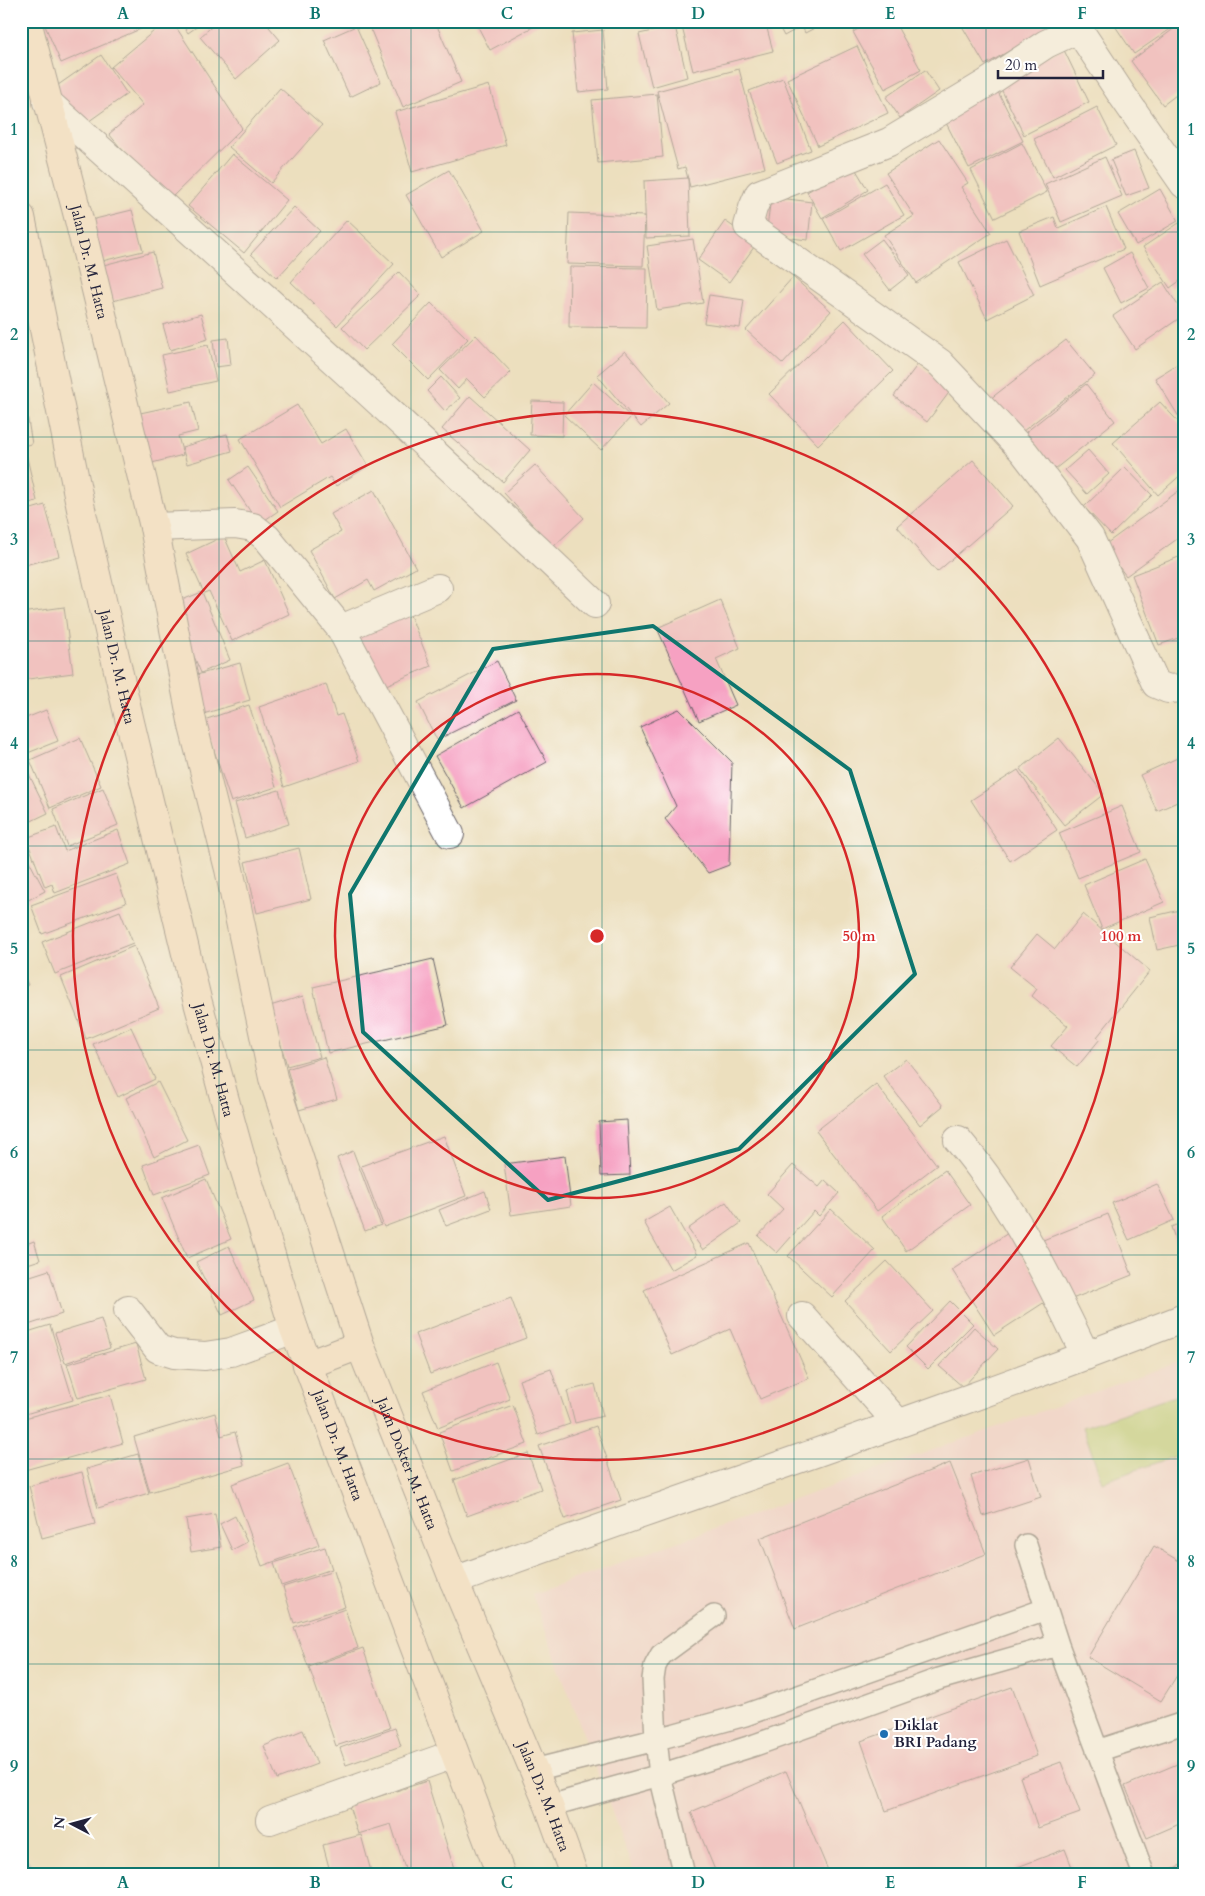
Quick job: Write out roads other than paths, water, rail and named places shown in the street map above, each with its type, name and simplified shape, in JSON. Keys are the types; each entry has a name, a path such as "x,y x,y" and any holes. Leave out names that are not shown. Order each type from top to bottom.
{"main road":[{"name":"Jalan Dr. M. Hatta","path":"26,21 78,216 154,528 193,726 229,869 273,1078 360,1346"},
{"name":"Jalan Dr. M. Hatta","path":"21,217 81,509 196,999 240,1155 307,1365 501,1875"},
{"path":"307,1365 360,1346"},
{"name":"Jalan Dokter M. Hatta","path":"360,1346 454,1580"},
{"name":"Jalan Dr. M. Hatta","path":"454,1580 549,1806 574,1875"}],"street":[{"path":"1184,184 1076,25 987,83 889,142 759,194 748,226 940,363 1018,445 1090,538 1156,684 1168,689 1184,688"},
{"path":"47,102 250,282 442,459 595,604"},
{"path":"154,528 235,524 253,527 267,538 341,629 450,834"},
{"path":"341,629 438,588"},
{"path":"958,1140 988,1178 1026,1238 1058,1296 1086,1356"},
{"path":"128,1310 158,1349 174,1354 205,1356 231,1352 294,1329"},
{"path":"802,1316 898,1423"},
{"path":"454,1580 1086,1356 1184,1318"},
{"path":"270,1820 454,1754"}],"lane":[{"path":"1026,1545 1058,1645 1144,1875"},
{"path":"534,1770 745,1715 1046,1609"},
{"path":"684,1875 660,1775 653,1679 655,1666 661,1655 714,1616"},
{"path":"549,1806 660,1775 756,1745 939,1679 1058,1645"},
{"path":"745,1715 756,1745"},
{"path":"1097,1751 1184,1723"}],"water":[{"path":"21,1853 39,1875 21,1875"}],"place":[{"name":"Diklat BRI Padang","path":"884,1734"}]}
